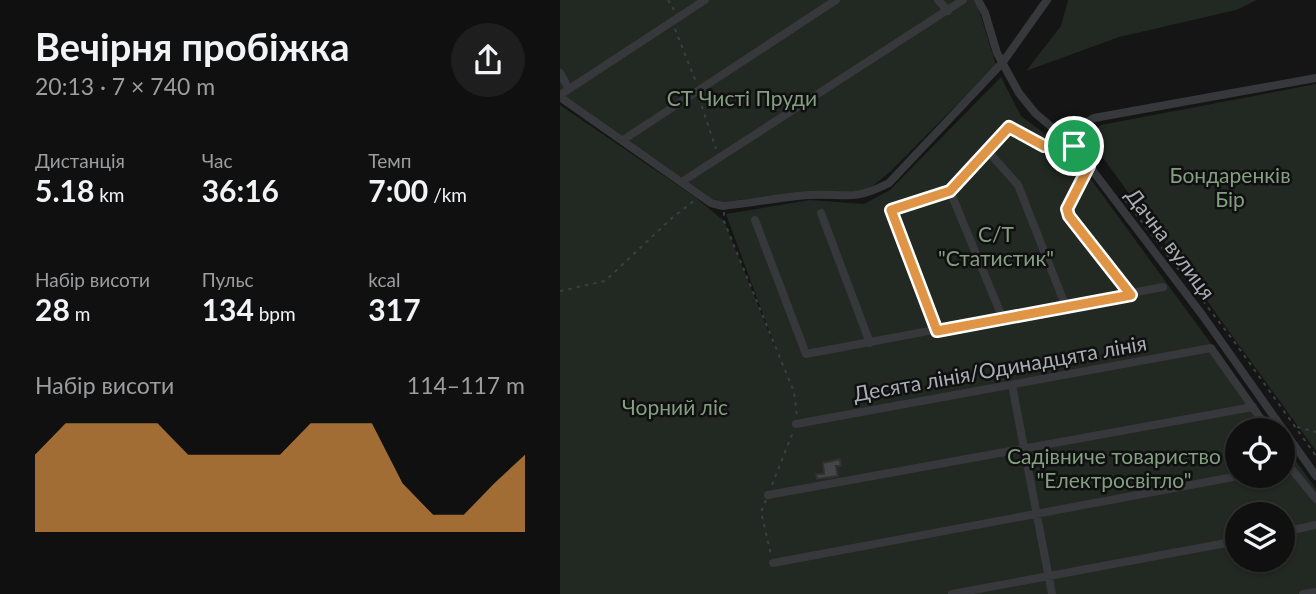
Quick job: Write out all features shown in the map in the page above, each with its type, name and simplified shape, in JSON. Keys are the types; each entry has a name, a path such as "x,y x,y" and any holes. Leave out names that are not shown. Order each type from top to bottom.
{"street":[{"path":"705,0 560,96 683,181 700,196 711,203 724,206 811,195 844,198 870,193 888,183 1003,62 1047,0"},
{"path":"623,140 836,0"},
{"path":"938,0 948,11"},
{"path":"683,181 964,0"},
{"name":"Дачна вулиця","path":"978,0 1003,62 1019,93 1035,113 1074,146 1203,316 1316,476"},
{"path":"560,73 569,89"},
{"path":"1065,136 1094,118 1316,78"},
{"path":"937,331 891,214 895,207 950,191 1009,127 1044,146 1074,146"},
{"path":"986,149 1018,185 1066,307"},
{"path":"1089,166 1067,209 1069,216 1131,295"},
{"path":"950,191 1003,318"},
{"path":"821,213 870,343"},
{"path":"755,220 806,354 1163,287"},
{"name":"Десята лінія/Одинадцята лінія","path":"796,424 1211,348 1253,407"},
{"path":"1012,385 1052,594"},
{"path":"768,495 1253,407 1259,418"},
{"path":"1295,466 1308,465"},
{"path":"1295,477 1316,499"},
{"path":"773,563 1225,479"},
{"path":"1295,530 1316,526"},
{"path":"952,594 1225,543"},
{"path":"1303,594 1316,592"}],"path":[{"path":"668,0 678,17"},
{"path":"560,291 605,281 671,218 700,196"},
{"path":"724,206 724,221 794,392 796,424 761,512 773,563"},
{"path":"1295,427 1316,432"}],"green space":[{"name":"СТ Чисті Пруди","path":"560,0 976,0 996,65 891,171 869,189 843,193 808,191 722,202 710,198 560,93"},
{"path":"1068,0 1257,0 1236,10 1119,37 1026,71 1061,26"},
{"path":"1001,77 1021,116 1074,156 1265,418 1225,418 1225,488 1295,488 1295,460 1316,489 1316,594 560,594 560,105 695,197 724,221 778,355 726,214 810,200 864,204 890,190"},
{"name":"Бондаренків Бір","path":"1316,84 1316,451 1295,422 1295,418 1292,418 1088,137 1101,125"}],"building":[{"path":"840,459 841,466 836,466 838,476 817,479 816,474 824,474 823,463"}],"route":[{"path":"1009,127 1044,146 1074,146 1089,166 1067,209 1069,216 1131,295 937,331 891,210 950,191 1009,127"}],"park label":[{"name":"С/Т \"Статистик\"","path":"996,247"},
{"name":"Чорний ліс","path":"675,408"},
{"name":"Садівниче товариство \"Електросвітло\"","path":"1114,469"}]}
